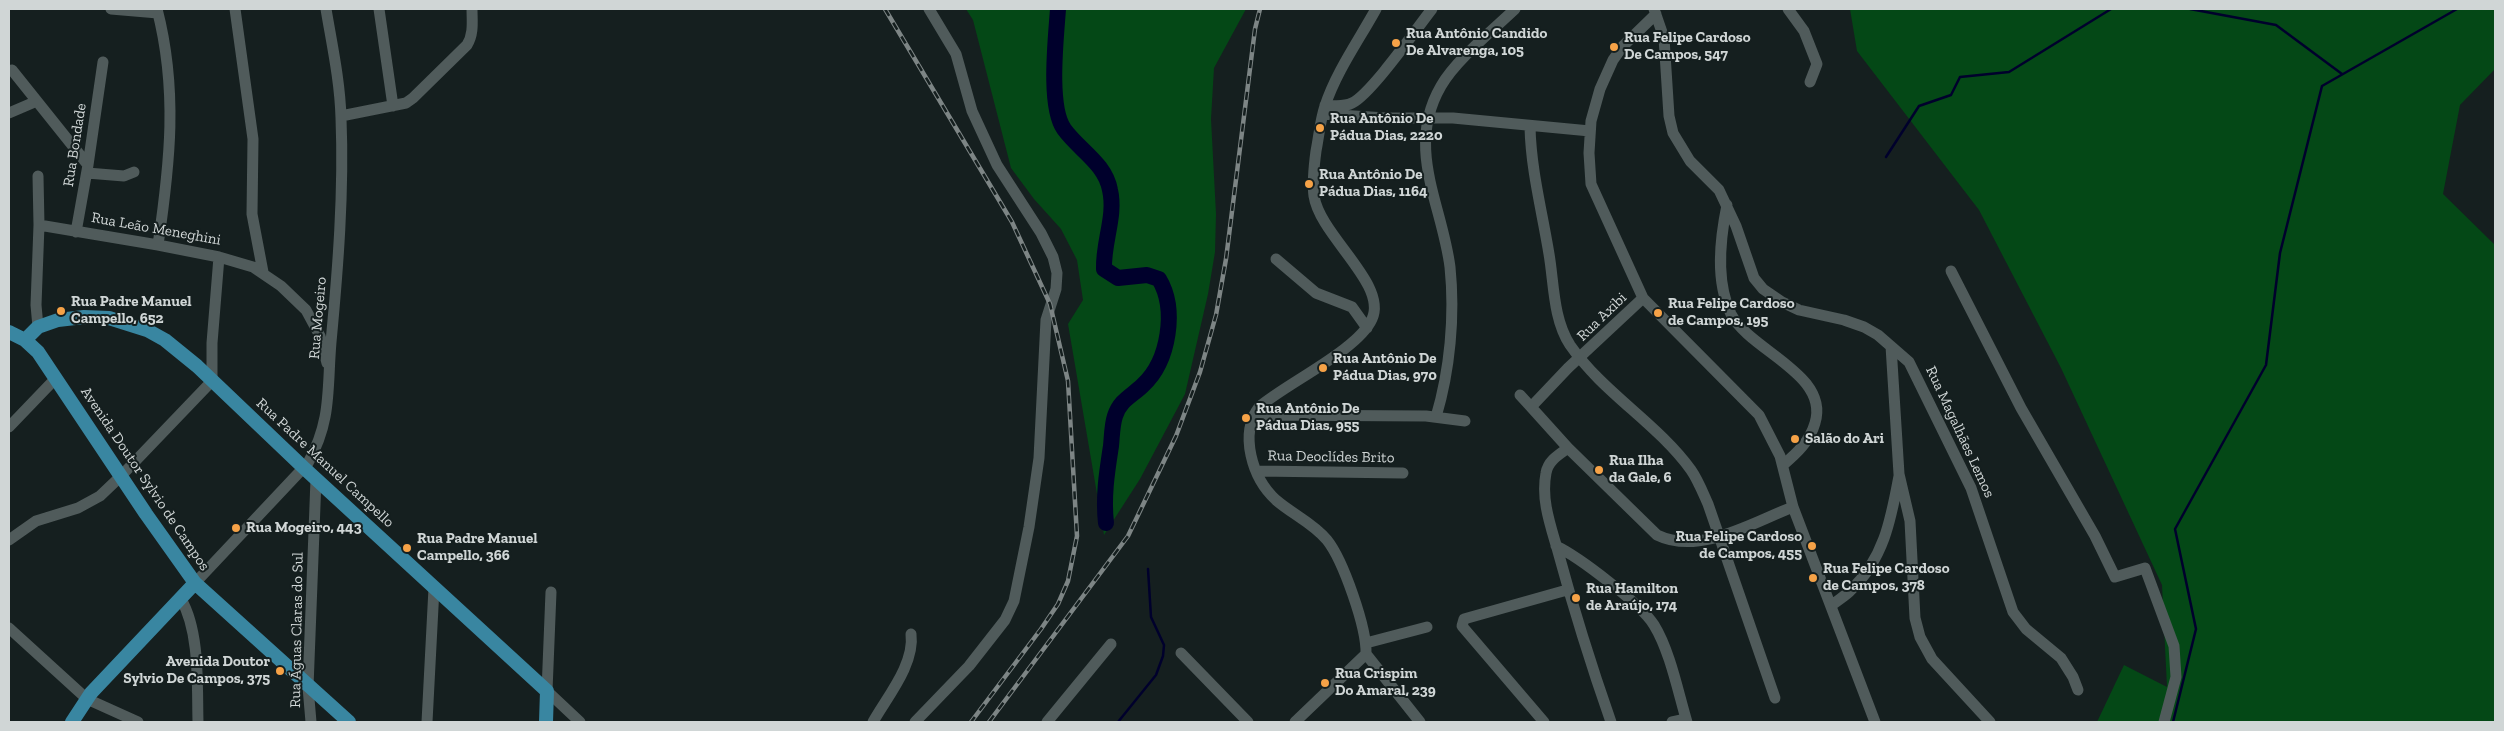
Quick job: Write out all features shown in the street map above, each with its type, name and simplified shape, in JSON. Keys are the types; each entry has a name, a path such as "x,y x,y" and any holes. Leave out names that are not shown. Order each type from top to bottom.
{"main road":[{"name":"Rua Padre Manuel Campello","path":"38,327 58,320 84,317 109,318 165,340 181,351 304,468 547,691"},
{"path":"25,340 38,327"},
{"name":"Avenida Doutor Sylvio de Campos","path":"9,332 25,340 38,352 195,583 349,722"},
{"path":"72,722 87,699 195,583"},
{"path":"546,722 547,691"}],"street":[{"path":"111,9 157,11 163,32 171,100 171,145 158,245"},
{"path":"235,9 253,138 252,214 263,272"},
{"name":"Rua Mogeiro","path":"195,583 304,468 320,442 327,417 329,370 338,271 342,166 341,116 336,65 326,9"},
{"path":"379,9 393,106"},
{"path":"341,116 406,103 413,98 468,45 471,40 473,26 472,9"},
{"path":"914,722 969,666 1005,620 1014,601 1028,537 1039,458 1046,320 1056,289 1057,273 1053,258 1041,234 997,165 972,111 956,54 929,9"},
{"path":"1376,9 1324,110 1314,167 1314,198 1325,224 1372,290 1374,312 1367,328 1340,351 1267,401 1254,415 1248,429 1248,440 1258,471 1276,500 1318,531 1335,552 1346,578 1366,648 1420,722"},
{"path":"1324,110 1356,101 1389,64 1432,9"},
{"path":"1436,418 1452,324 1452,306 1450,266 1431,194 1427,166 1425,136 1428,118 1441,86 1454,69 1515,9"},
{"path":"1788,9 1804,31 1817,64 1810,82"},
{"path":"1655,11 1623,46 1613,60 1600,89 1590,131 1591,184 1644,298 1759,415 1783,465 1793,507 1832,605 1875,722"},
{"name":"Rua Magalhães Lemos","path":"1655,11 1664,38 1673,133 1681,150 1719,190 1727,205 1754,278 1763,289 1782,302 1799,310 1844,320 1864,327 1891,346 1912,365 1966,476 2013,612 2026,629 2062,658 2078,690"},
{"name":"Rua Bondade","path":"76,232 88,169 103,62"},
{"path":"12,70 88,169 124,176 134,172"},
{"path":"9,113 37,102"},
{"path":"1324,110 1428,118 1453,118 1530,127 1590,131"},
{"path":"1530,127 1533,172 1549,253 1556,305 1564,334 1580,358 1598,378 1655,432 1692,471 1708,504 1775,698"},
{"path":"38,176 39,225 36,305 38,327"},
{"path":"1727,205 1721,252 1722,284 1732,315 1741,328 1802,379 1816,401 1817,416 1813,431 1802,448 1783,465"},
{"name":"Rua Leão Meneghini","path":"39,225 220,257 244,263 263,272 292,296 313,320 320,336 329,370"},
{"path":"9,540 36,522 87,504 121,476 212,380 212,343 220,257"},
{"path":"1276,259 1316,293 1352,307 1367,328"},
{"path":"1951,270 2021,408 2095,536 2115,577 2145,568 2174,646 2176,677 2164,722"},
{"name":"Rua Axibi","path":"1531,407 1644,298"},
{"path":"1891,346 1899,474 1910,521 1914,618 1920,637 1937,665 1990,722"},
{"path":"9,427 56,378"},
{"path":"1520,395 1568,448 1657,534 1679,541 1697,541 1719,536 1793,507"},
{"path":"1254,415 1436,418 1465,421"},
{"path":"1568,448 1556,456 1546,472 1544,491 1549,526 1567,590 1611,722"},
{"name":"Rua Deoclídes Brito","path":"1258,471 1403,473"},
{"path":"1832,605 1858,582 1880,552 1892,514 1899,474"},
{"name":"Rua Águas Claras do Sul","path":"311,722 308,687 316,479"},
{"path":"1556,546 1568,552 1608,583 1650,620 1664,646 1686,720 1672,722"},
{"path":"427,722 434,588"},
{"path":"1544,722 1462,626 1464,619 1567,590"},
{"path":"547,691 551,592"},
{"path":"181,599 188,611 193,632 198,722"},
{"path":"1294,722 1366,648 1427,627"},
{"path":"9,628 87,699 138,722"},
{"path":"873,722 906,664 910,651 910,634"},
{"path":"1047,722 1111,644"},
{"path":"1181,653 1248,722"},
{"name":"Rua Padre Manuel Campello","path":"547,691 580,722"}],"green space":[{"path":"966,9 1246,9 1214,68 1211,119 1216,214 1215,252 1208,294 1185,394 1140,479 1104,535 1068,324 1083,300 1077,260 1061,229 1034,199 1011,168 973,20"},
{"path":"1850,9 2495,9 2495,69 2460,105 2443,194 2495,245 2495,722 2097,722 2124,665 2167,687 2162,585 2061,368 1979,210 1857,51"}],"waterway":[{"path":"1058,9 1054,71 1056,105 1059,118 1070,137 1091,157 1103,172 1110,190 1111,210 1104,269 1118,278 1147,275 1159,279 1165,291 1168,305 1168,334 1159,363 1143,385 1120,406 1114,419 1106,484 1106,523"},
{"path":"1886,157 1919,106 1951,95 1960,77 2009,72 2111,9"},
{"path":"2190,9 2276,25 2342,74"},
{"path":"2173,722 2196,629 2175,529 2266,365 2280,253 2322,86 2457,9"},
{"path":"1118,722 1156,675 1163,656 1164,645 1151,617 1148,569"}],"railway":[{"path":"885,9 1012,222 1050,304 1068,381 1077,536 1068,581 1058,604 1041,629 971,722"},
{"path":"989,722 1128,536 1176,436 1200,372 1216,315 1226,259 1255,29 1260,9"}],"place":[{"name":"Rua Antônio Candido De Alvarenga, 105","path":"1396,43"},
{"name":"Rua Felipe Cardoso De Campos, 547","path":"1614,47"},
{"name":"Rua Antônio De Pádua Dias, 2220","path":"1320,128"},
{"name":"Rua Antônio De Pádua Dias, 1164","path":"1309,184"},
{"name":"Rua Padre Manuel Campello, 652","path":"61,311"},
{"name":"Rua Felipe Cardoso de Campos, 195","path":"1658,313"},
{"name":"Rua Antônio De Pádua Dias, 970","path":"1323,368"},
{"name":"Rua Antônio De Pádua Dias, 955","path":"1246,418"},
{"name":"Salão do Ari","path":"1795,439"},
{"name":"Rua Ilha da Gale, 6","path":"1599,470"},
{"name":"Rua Mogeiro, 443","path":"236,528"},
{"name":"Rua Felipe Cardoso de Campos, 455","path":"1812,546"},
{"name":"Rua Padre Manuel Campello, 366","path":"407,548"},
{"name":"Rua Felipe Cardoso de Campos, 378","path":"1813,578"},
{"name":"Rua Hamilton de Araújo, 174","path":"1576,598"},
{"name":"Avenida Doutor Sylvio De Campos, 375","path":"280,671"},
{"name":"Rua Crispim Do Amaral, 239","path":"1325,683"}]}
